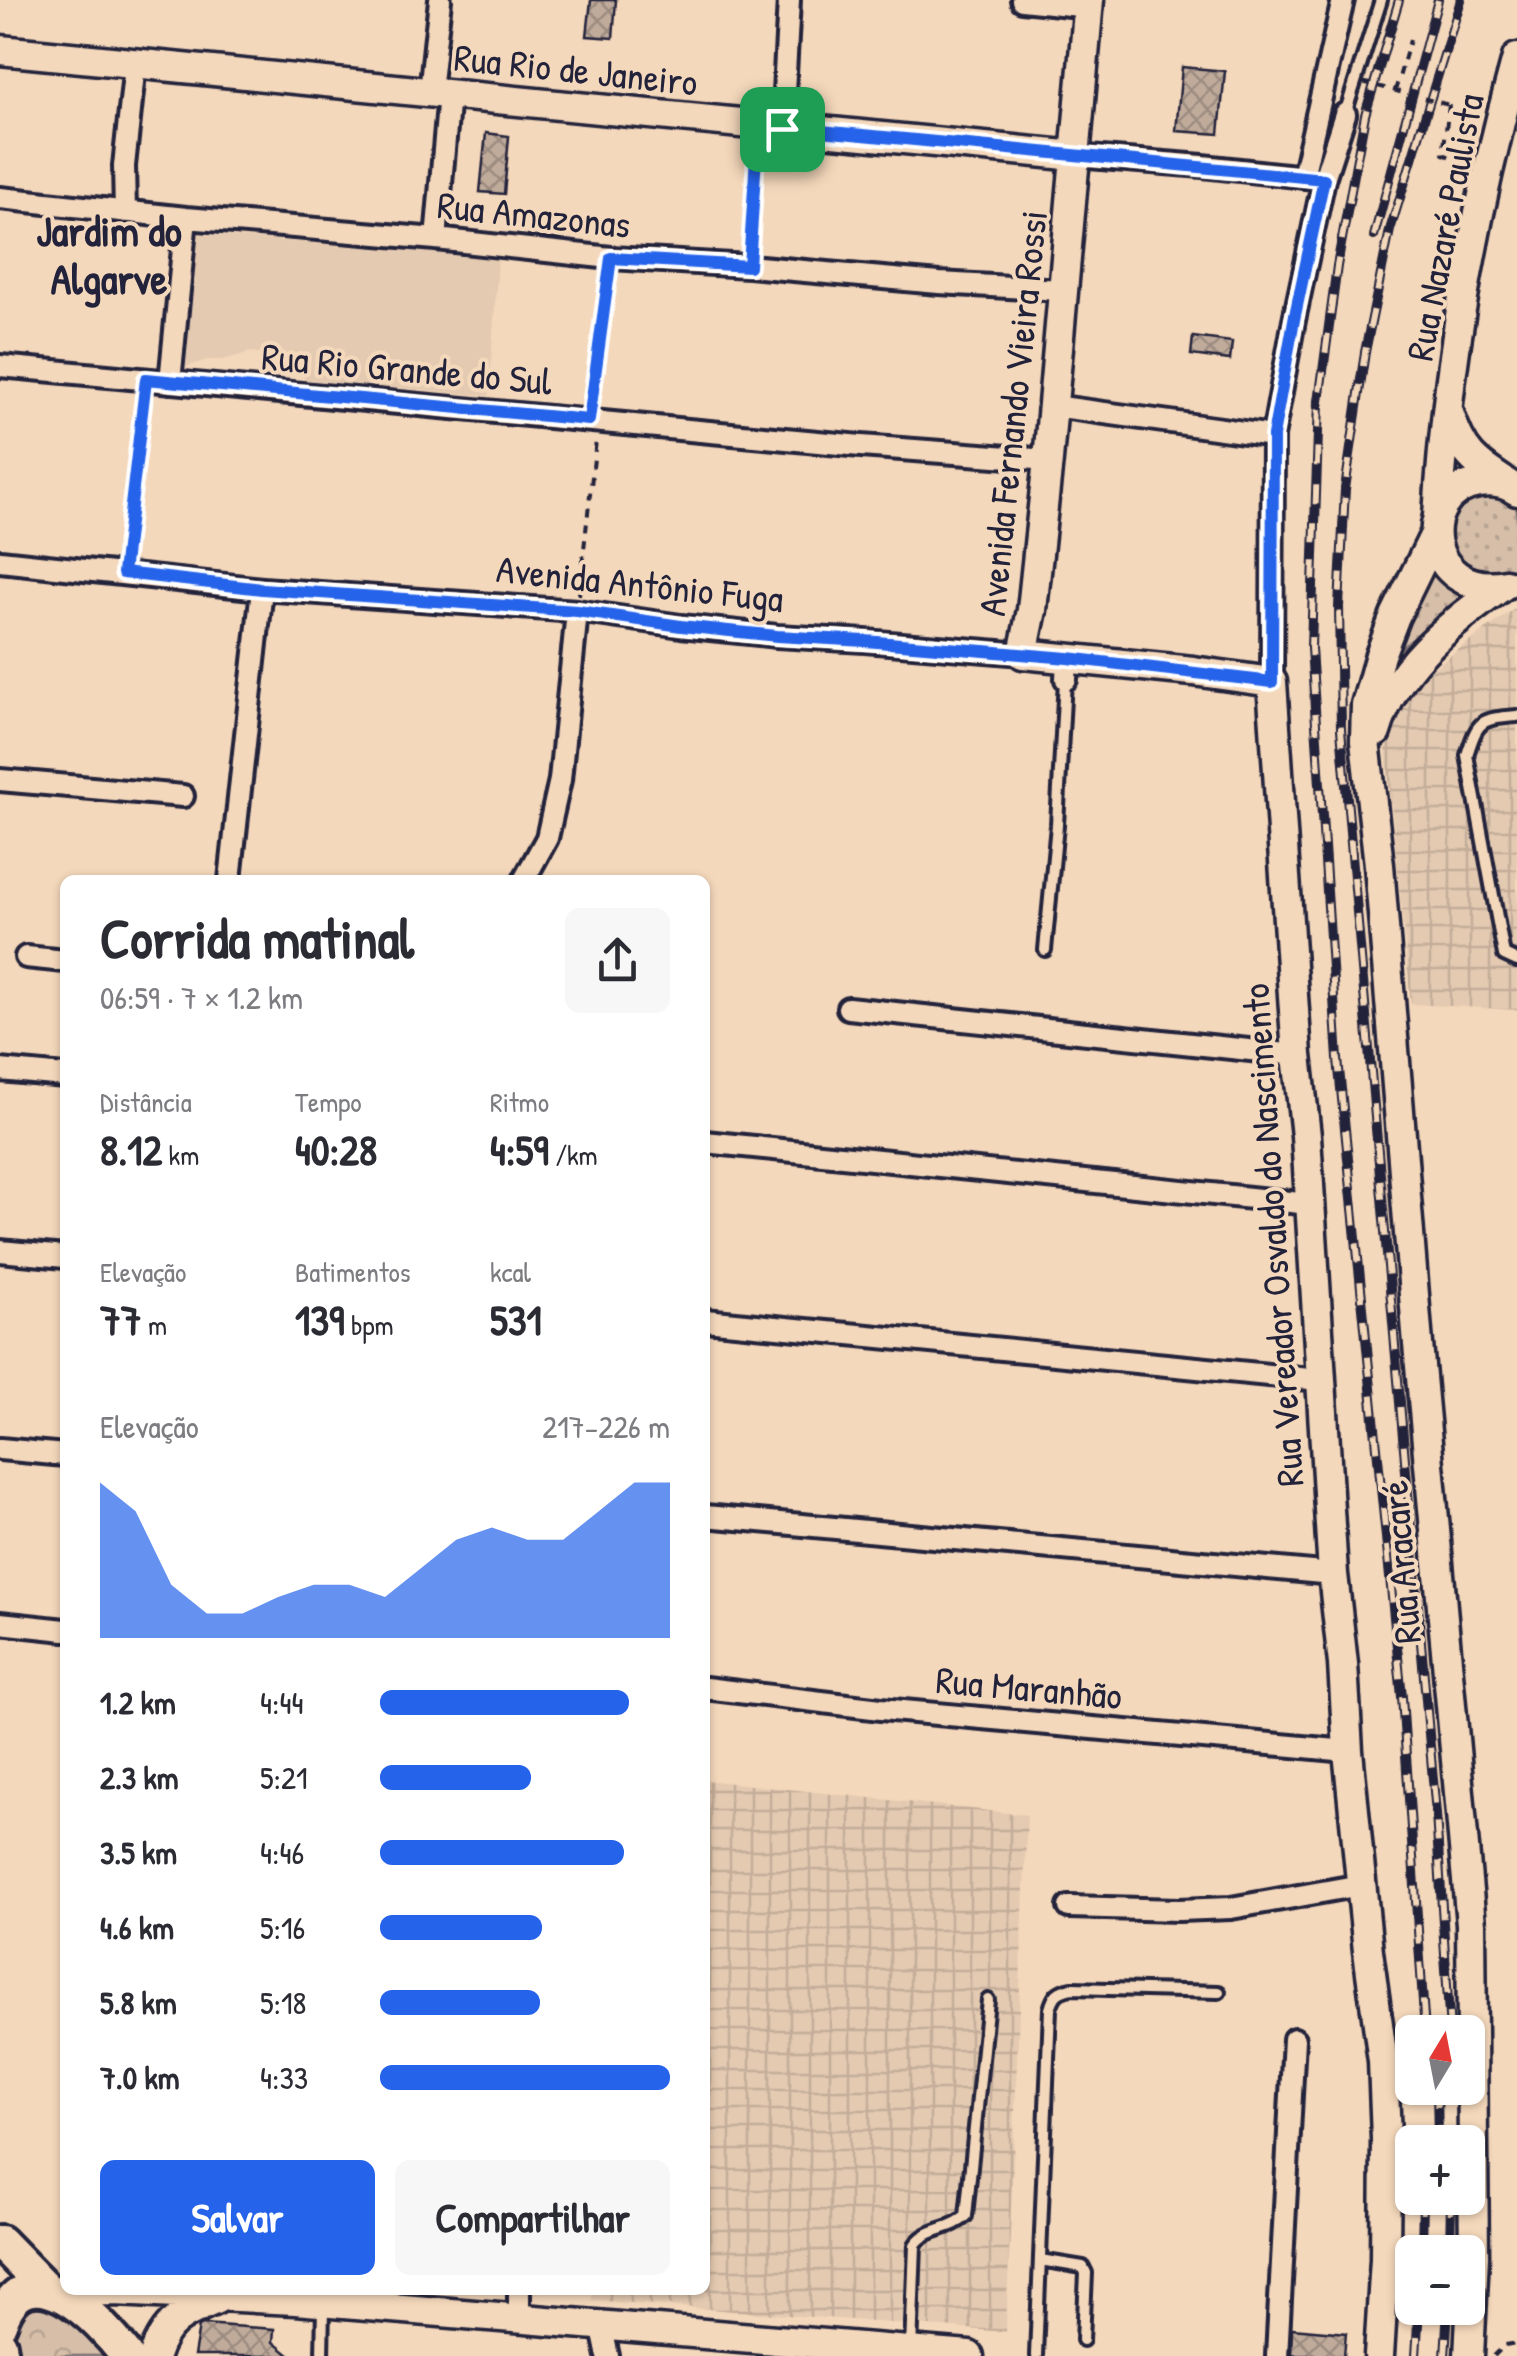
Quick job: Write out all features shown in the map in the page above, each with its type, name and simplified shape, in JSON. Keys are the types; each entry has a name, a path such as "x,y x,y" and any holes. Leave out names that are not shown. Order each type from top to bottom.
{"main road":[{"path":"0,2242 60,2295"},
{"path":"0,2324 7,2306 22,2294 53,2290"},
{"path":"61,2295 84,2310 127,2356"}],"street":[{"path":"436,239 440,0"},
{"path":"770,127 789,0"},
{"path":"1022,0 1089,4"},
{"path":"1313,178 1343,0"},
{"name":"Avenida Fernando Vieira Rossi","path":"1023,654 1032,610 1048,460 1089,4"},
{"name":"Rua Rio de Janeiro","path":"0,50 1313,178"},
{"name":"Rua Nazaré Paulista","path":"1437,526 1442,444 1479,206 1517,58"},
{"path":"125,212 124,166 135,64"},
{"name":"Rua Vereador Osvaldo do Nascimento","path":"1344,114 1313,178 1273,436 1272,682 1333,1574 1348,1752 1383,2061 1385,2258 1379,2356"},
{"name":"Rua Amazonas","path":"0,198 611,258 1062,290"},
{"path":"170,382 186,218"},
{"name":"Rua Rio Grande do Sul","path":"0,366 1048,460"},
{"path":"1053,406 1273,436"},
{"name":"Rua Nazaré Paulista","path":"1448,411 1462,446 1482,468 1514,488"},
{"path":"1511,581 1489,587 1458,577 1438,550 1437,526 1446,502 1459,490 1475,483 1492,482 1514,488"},
{"name":"Rua Aracaré","path":"1437,526 1395,616 1370,686 1365,721 1471,1924 1474,2256 1469,2356"},
{"name":"Avenida Antônio Fuga","path":"0,561 262,589 577,611 777,636 1023,654 1066,668 1272,682"},
{"name":"Rua Aracaré","path":"1368,762 1382,712 1400,678 1435,640 1511,581"},
{"path":"231,875 262,589"},
{"path":"527,875 547,838 560,780 577,611"},
{"path":"0,780 183,796"},
{"path":"26,957 60,961"},
{"path":"848,1008 1298,1055"},
{"path":"0,1070 60,1076"},
{"path":"710,1143 1310,1204"},
{"path":"0,1251 60,1257"},
{"path":"710,1320 1320,1380"},
{"path":"0,1449 60,1455"},
{"path":"710,1516 1333,1574"},
{"path":"0,1623 60,1629"},
{"name":"Rua Maranhão","path":"710,1689 881,1709 1348,1752"},
{"path":"1068,1907 1231,1908 1362,1885"},
{"path":"1278,2356 1294,2039"},
{"path":"53,2290 60,2290"},
{"path":"204,2295 304,2297 869,2352 969,2356"},
{"path":"519,2295 519,2318"},
{"path":"154,2356 168,2327 186,2312 223,2296"},
{"path":"602,2325 608,2356"}],"lane":[{"path":"1344,114 1380,0"},
{"path":"1045,950 1066,668"},
{"path":"1517,716 1490,718 1475,729 1466,755 1504,955 1517,961"},
{"path":"1036,2356 1050,2009 1054,1996 1072,1988 1219,1992"},
{"path":"912,2351 915,2244 922,2234 958,2223 966,2216 988,2000"},
{"path":"1040,2260 1083,2267 1086,2272 1084,2340"},
{"path":"304,2297 322,2356"}],"path":[{"path":"1395,91 1410,40"},
{"path":"1362,82 1449,105 1443,154"},
{"path":"749,266 770,127"},
{"path":"577,611 611,258"},
{"path":"123,573 146,379"},
{"path":"1494,2356 1505,2345 1517,2343"}],"shaded area":[{"path":"196,234 498,258 489,396 306,380 281,356 251,352 182,368"},
{"path":"1517,607 1517,1010 1411,1004 1386,751 1390,719 1414,682"},
{"path":"710,1781 1027,1815 1006,2332 592,2300 592,2295 710,2295"}],"green space":[{"path":"1488,491 1517,501 1517,567 1510,572 1469,572 1450,552 1447,524 1462,500"},
{"path":"1433,561 1476,594 1388,660"},
{"path":"38,2305 76,2326 108,2356 18,2356 10,2333 13,2316 16,2310"}],"building":[{"path":"591,0 616,0 613,38 587,36"},
{"path":"1182,67 1225,71 1219,134 1176,131"},
{"path":"486,133 509,136 504,194 480,192"},
{"path":"1193,337 1232,342 1230,360 1191,355"},
{"path":"199,2326 274,2329 273,2342 290,2356 194,2356"},
{"path":"1292,2328 1346,2333 1344,2356 1291,2354"}],"railway":[{"path":"1399,0 1365,115 1337,266 1319,401 1311,648 1338,1059 1402,1697 1424,2015"},
{"path":"1374,236 1438,0"},
{"path":"1449,2015 1436,1814 1341,729 1339,607 1345,489 1365,352 1390,230 1461,0"},
{"path":"1437,2105 1438,2125"},
{"path":"1422,2235 1423,2215"},
{"path":"1450,2235 1451,2215"},
{"path":"1416,2356 1418,2325"},
{"path":"1445,2356 1447,2325"}],"district":[{"name":"Jardim do Algarve","path":"109,254"}],"route":[{"path":"758,125 782,129 1324,179 1273,436 1272,682 1068,658 777,636 577,611 262,589 123,573 146,379 589,420 611,258 749,266 758,125"}]}
